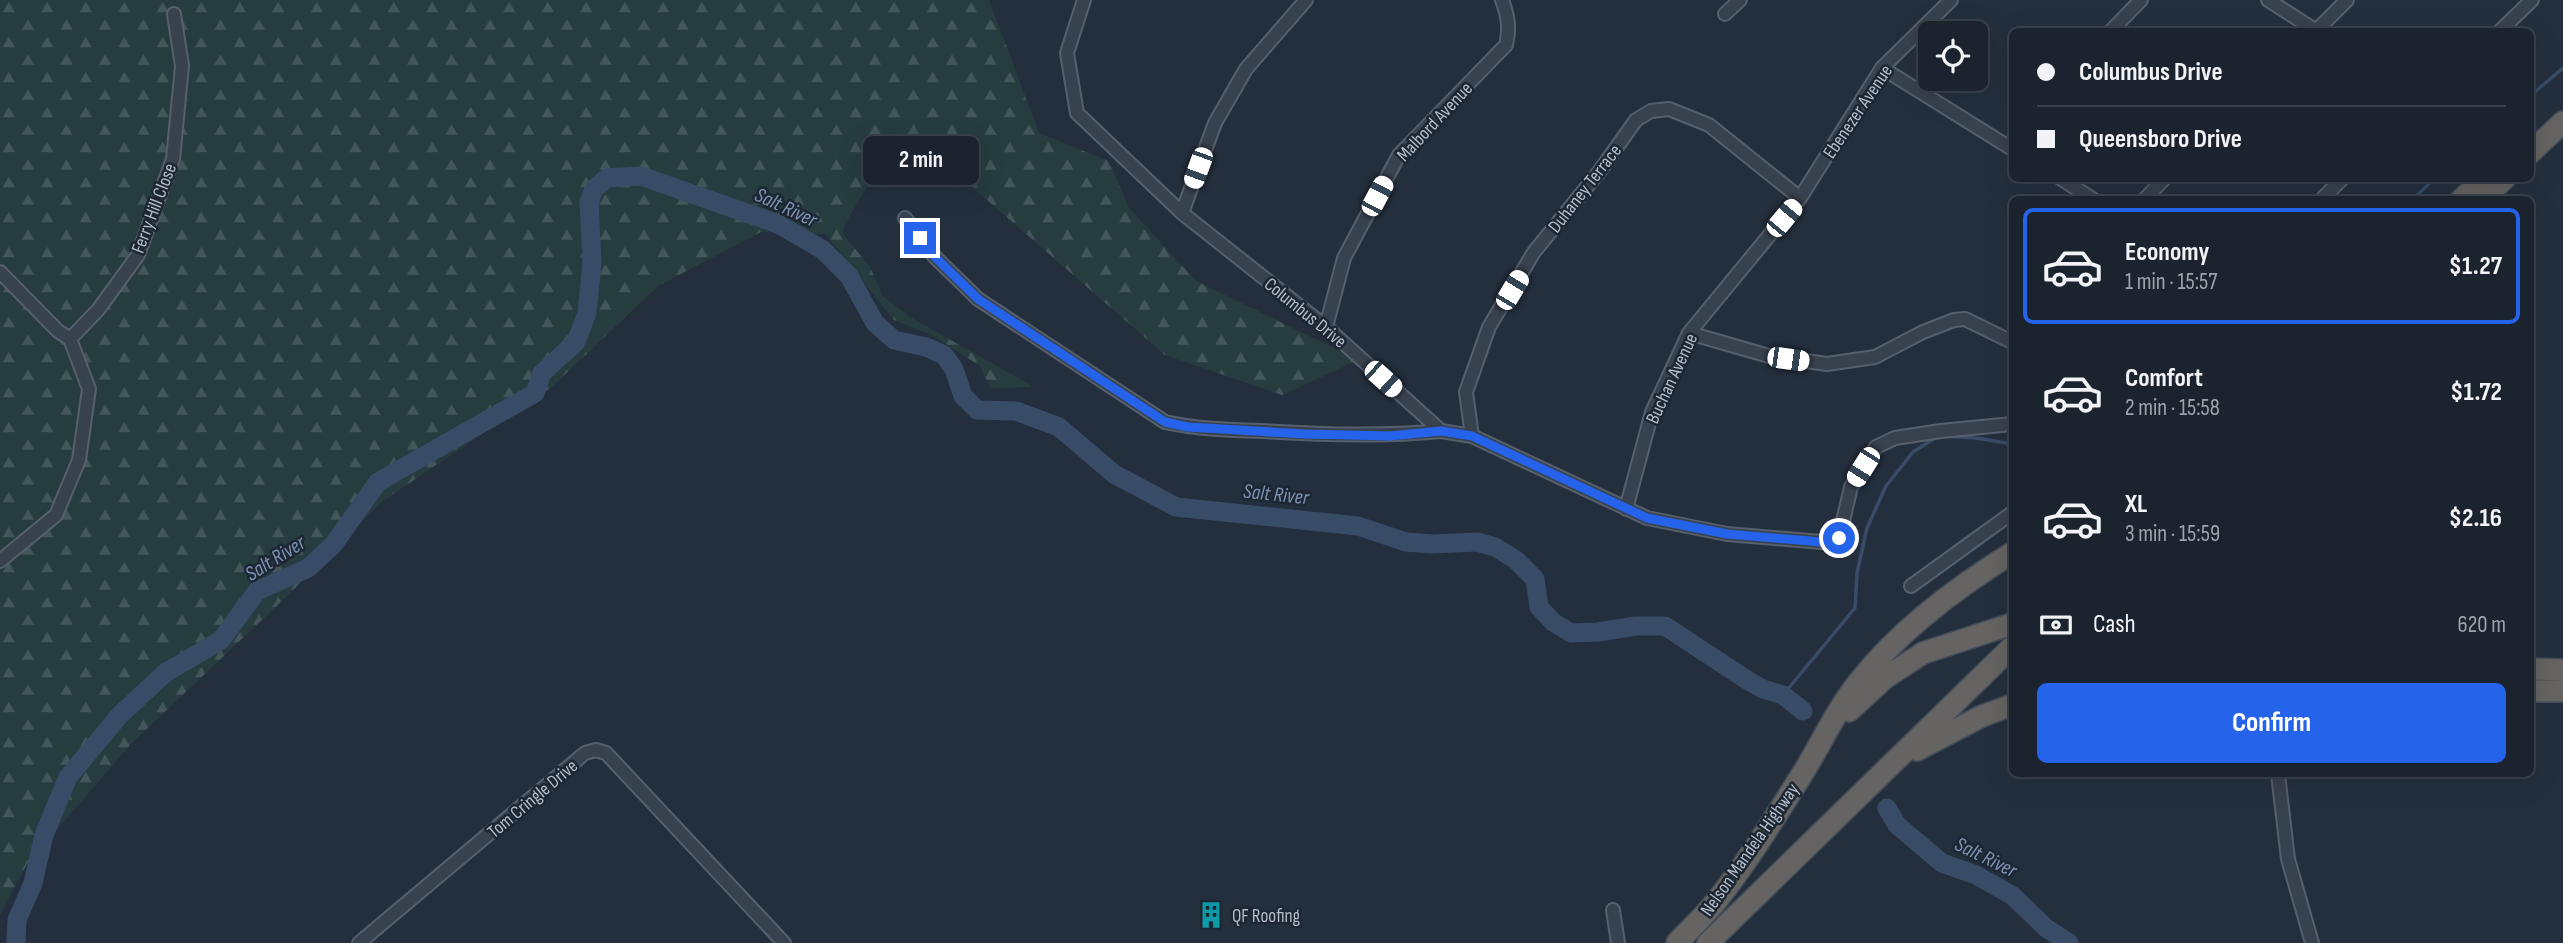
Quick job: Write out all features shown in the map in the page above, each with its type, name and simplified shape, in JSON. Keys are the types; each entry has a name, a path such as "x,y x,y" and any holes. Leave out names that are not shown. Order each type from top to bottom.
{"highway":[{"path":"2534,131 2563,105"},
{"path":"2534,149 2563,121"},
{"path":"2465,196 2480,182"},
{"path":"2487,196 2501,182"},
{"path":"1816,750 1840,708 1874,663 1921,620 2009,555"},
{"path":"1816,750 1848,712 1885,678 1923,653 2009,624"},
{"path":"1876,780 2009,651"},
{"path":"2534,669 2563,670"},
{"path":"2534,691 2563,691"},
{"path":"1876,780 1926,744 2009,706"},
{"name":"Nelson Mandela Highway","path":"1677,943 1713,904 1736,873 1816,750"},
{"name":"Nelson Mandela Highway","path":"1708,943 1876,780"}],"street":[{"name":"Columbus Drive","path":"1084,0 1067,53 1077,113 1182,213 1326,327 1441,431"},
{"path":"1182,213 1214,123 1246,69 1306,0"},
{"name":"Malbord Avenue","path":"1326,327 1344,258 1399,155 1506,45 1508,19 1502,0"},
{"path":"1725,14 1740,0"},
{"name":"Ebenezer Avenue","path":"1800,198 1882,68 1951,0"},
{"path":"2114,28 2141,0"},
{"path":"2268,0 2311,28"},
{"path":"2319,28 2347,0"},
{"path":"2503,28 2532,0"},
{"name":"Ferry Hill Close","path":"70,339 98,310 138,255 173,159 182,65 174,14"},
{"path":"1882,68 2007,146"},
{"name":"Duhaney Terrace","path":"1472,436 1466,392 1489,327 1534,253 1599,172 1636,120 1651,111 1669,109 1709,125 1800,198"},
{"path":"2066,182 2088,196"},
{"path":"2148,196 2161,182"},
{"path":"2325,196 2339,182"},
{"name":"Buchan Avenue","path":"1626,509 1651,412 1689,333 1800,198"},
{"path":"905,218 935,257 978,299 1165,422 1188,427 1305,434 1390,436 1441,431 1472,436 1647,518 1727,534 1833,543 1839,538 1851,487 1876,447 1895,438 1941,430 2009,425"},
{"path":"0,272 58,331 70,339 89,389 79,460 56,515 0,561"},
{"path":"1689,333 1769,356 1827,364 1875,357 1923,332 1954,320 1965,319 2009,341"},
{"path":"1911,586 2009,515"},
{"name":"Tom Cringle Drive","path":"359,943 585,753 596,750 606,753 783,943"},
{"path":"2278,777 2288,859 2312,943"},
{"path":"1613,910 1618,943"}],"green space":[{"path":"0,0 989,0 1039,133 1109,161 1129,208 1196,281 1358,360 1282,395 1165,355 964,180 934,168 866,188 844,226 843,234 870,267 883,296 910,317 1034,387 990,388 980,366 932,335 894,320 825,234 761,232 658,286 552,387 380,503 285,598 131,744 27,864 0,915"}],"waterway":[{"path":"2534,93 2563,68"},
{"name":"Salt River","path":"16,943 17,920 33,883 44,835 68,777 120,715 165,673 221,640 257,591 308,568 333,545 378,482 535,393 542,373 576,342 587,313 592,263 589,202 594,189 607,178 641,176 778,224 823,250 849,276 875,323 894,340 926,347 944,355 954,369 963,396 977,410 1016,411 1059,427 1114,474 1176,507 1358,526 1406,542 1477,542 1495,547 1516,560 1535,579 1539,607 1553,622 1571,633 1636,626 1665,626 1747,680 1763,689 1783,695 1803,711"},
{"path":"2416,196 2431,182"},
{"path":"1783,695 1855,608 1857,573 1867,528 1886,486 1913,452 1938,436 2009,444"},
{"name":"Salt River","path":"1887,808 1897,825 1942,863 1976,875 2013,896 2046,928 2069,943"}],"place":[{"name":"QF Roofing","path":"1211,915"}],"route":[{"path":"920,238 935,257 978,299 1165,422 1188,427 1305,434 1390,436 1441,431 1457,433 1472,436 1647,518 1727,534 1833,543 1839,538"}]}
